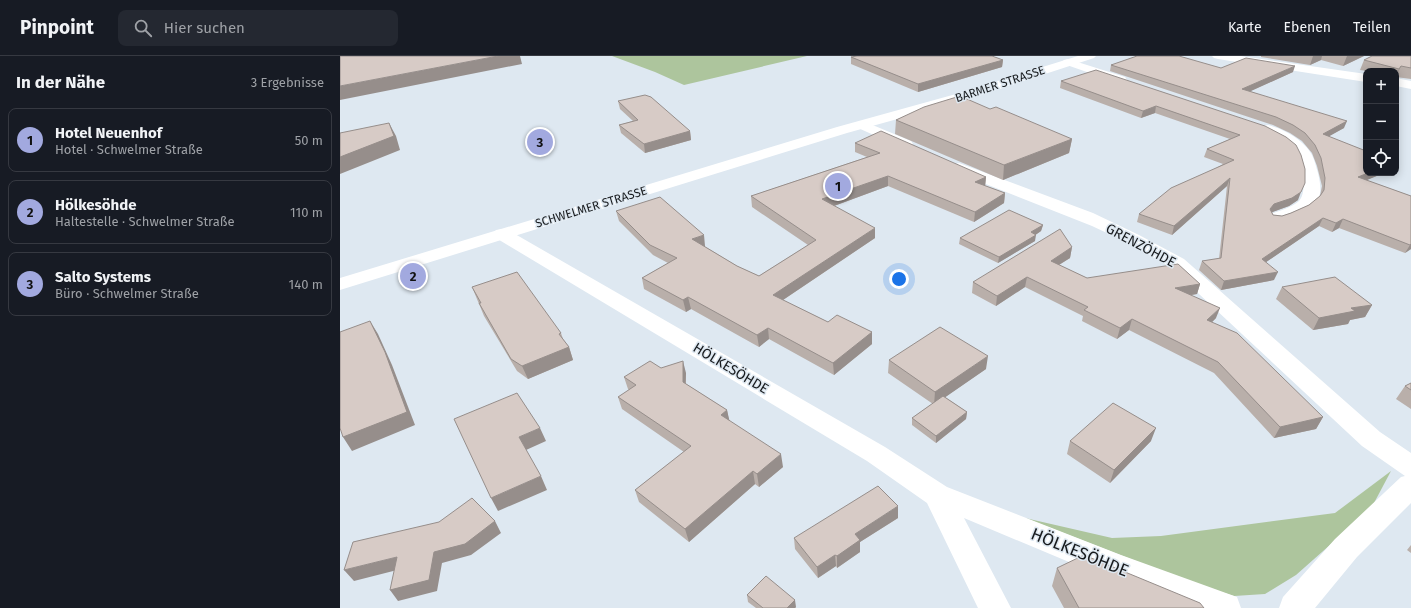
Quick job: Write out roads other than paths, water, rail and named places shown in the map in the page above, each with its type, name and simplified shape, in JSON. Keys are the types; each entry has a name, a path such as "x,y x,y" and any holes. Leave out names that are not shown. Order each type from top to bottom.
{"street":[{"name":"BARMER STRASSE","path":"842,130 961,97 1090,56"},
{"path":"1218,56 1363,78"},
{"path":"1068,62 1137,85"},
{"path":"1338,74 1357,65"},
{"path":"1399,83 1411,85"},
{"path":"1254,124 1268,129 1299,148 1305,156 1313,186 1312,196 1304,206 1277,218"},
{"path":"864,125 921,150"},
{"name":"SCHWELMER STRASSE","path":"340,284 842,130"},
{"name":"GRENZÖHDE","path":"942,160 992,183 1088,218 1150,246 1177,263 1371,439 1411,467"},
{"name":"HÖLKESÖHDE","path":"502,234 876,454 937,495 1112,565 1225,608"},
{"path":"1295,608 1346,548 1411,485"},
{"name":"HÖLKESÖHDE","path":"937,495 994,608"}],"place":[{"name":"Salto Systems","path":"540,142"},
{"name":"Hotel Neuenhof","path":"838,186"},
{"name":"Hölkesöhde","path":"413,276"}]}
